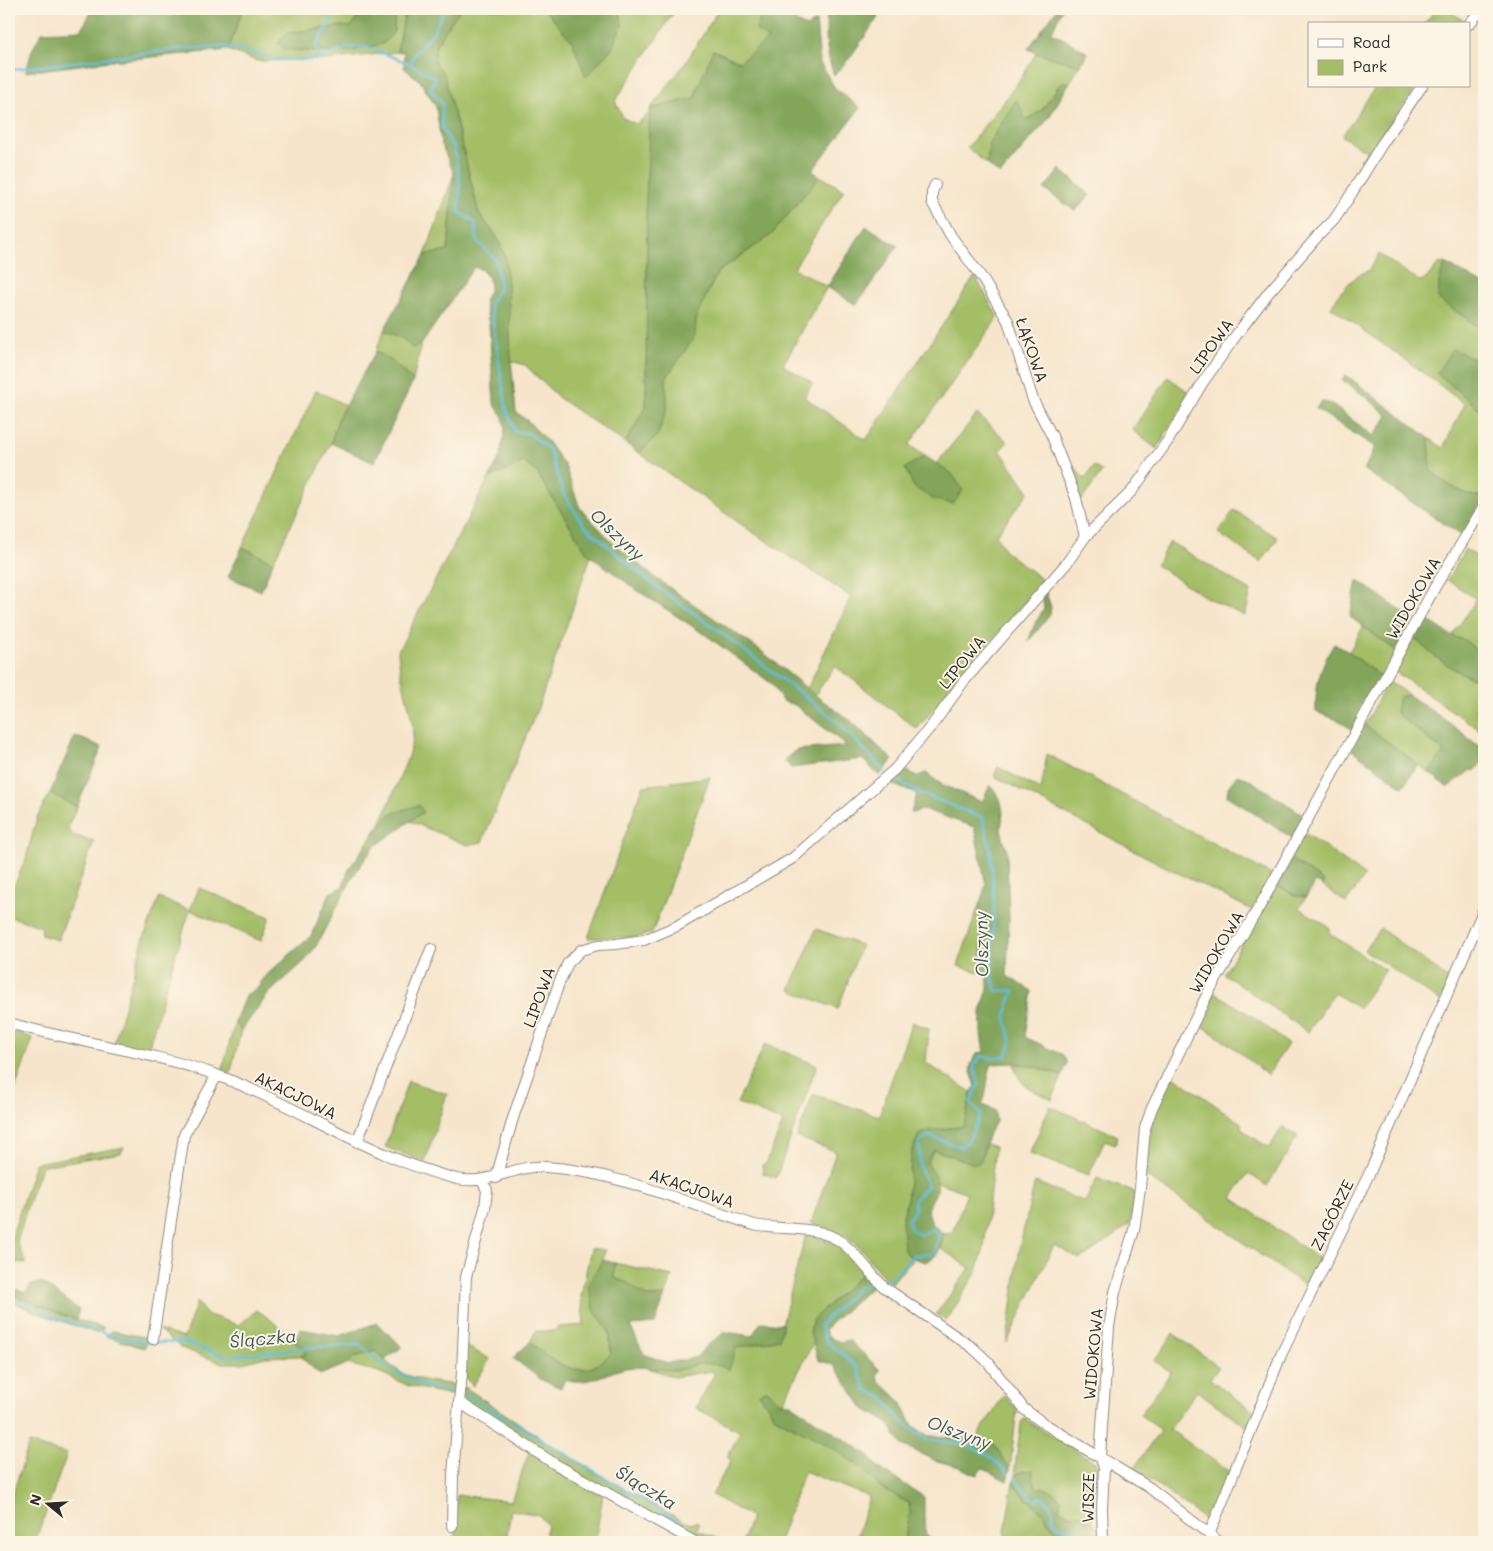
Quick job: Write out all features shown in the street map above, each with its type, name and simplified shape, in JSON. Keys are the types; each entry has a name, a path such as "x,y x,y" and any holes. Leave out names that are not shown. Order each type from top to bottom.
{"street":[{"path":"1470,23 1482,9"},
{"name":"LIPOWA","path":"496,1178 516,1109 559,983 568,963 580,950 598,945 644,940 677,926 792,858 894,769 933,724 964,681 1066,564 1085,537 1132,491 1169,439 1204,382 1237,334 1269,292 1334,220 1382,144 1421,88"},
{"name":"ŁĄKOWA","path":"935,185 932,192 932,202 951,236 982,278 1008,321 1033,400 1052,436 1076,498 1085,537"},
{"name":"WIDOKOWA","path":"1100,1456 1109,1327 1115,1292 1134,1230 1145,1128 1152,1108 1208,993 1266,896 1435,587 1484,506"},
{"name":"ZAGÓRZE","path":"1209,1535 1281,1354 1370,1172 1484,909"},
{"path":"357,1142 431,948"},
{"name":"AKACJOWA","path":"9,1023 40,1032 154,1056 217,1075 258,1092 357,1142 422,1168 459,1179 482,1181 544,1166 643,1186 754,1225 767,1228 817,1231 829,1234 842,1242 856,1255 873,1277 884,1287 973,1348 988,1362 1024,1409 1043,1423 1150,1488 1218,1542"},
{"path":"153,1339 184,1136 217,1075"},
{"path":"452,1526 453,1475 462,1373 466,1277 485,1208 487,1190 482,1181"},
{"path":"459,1402 555,1464 695,1542"},
{"name":"WISZE","path":"1100,1456 1104,1468 1103,1542"}],"green space":[{"path":"93,9 118,9 132,14 134,9 243,9 228,50 109,61 26,72 32,50 42,32 81,30"},
{"path":"243,9 364,9 351,27 341,26 287,33 285,50 323,52 350,51 395,12 385,9 406,9 397,52 326,60 257,61 228,50"},
{"path":"364,9 385,9 395,12 394,32 383,44 350,51 323,52 285,50 278,43 286,33 341,26 351,27"},
{"path":"406,9 460,9 436,44 434,61 444,74 479,214 497,237 505,255 516,412 527,420 547,441 565,466 580,508 613,543 657,579 760,650 815,695 851,721 893,760 879,776 862,759 791,768 784,760 796,750 847,746 795,705 782,701 772,684 710,638 637,590 588,554 537,473 524,462 489,478 500,457 505,428 503,417 494,404 489,324 484,301 490,288 489,278 480,269 474,267 421,345 412,348 403,339 384,330 425,255 448,251 454,174 441,143 436,107 420,81 404,68 404,52 397,52"},
{"path":"460,9 544,9 572,41 587,76 622,25 620,9 676,9 615,101 623,118 636,124 650,113 646,201 646,407 625,443 559,398 525,365 511,361 497,237 479,214 454,112 434,61 436,44"},
{"path":"544,9 620,9 622,25 612,48 586,77 572,41"},
{"path":"719,9 764,9 756,30 769,39 740,62 713,50 694,98 650,109 686,62"},
{"path":"764,9 773,9 806,27 816,21 820,63 835,88 860,108 812,171 820,176 771,235 717,272 696,317 695,336 666,378 667,408 658,435 639,453 625,443 646,407 646,201 650,109 694,98 713,50 740,62 768,39 756,30"},
{"path":"828,9 884,9 849,59 834,75 826,43"},
{"path":"1057,9 1062,9 1052,32 1088,53 1080,66 1028,49"},
{"path":"1436,9 1446,9 1465,21 1464,22 1426,22"},
{"path":"1036,53 1080,66 1070,82 1060,84 1043,109 1026,121 1016,100 989,143 987,164 967,148 1020,80"},
{"path":"1070,82 1048,119 1000,175 987,164 989,143 1017,100 1026,121 1043,109 1060,84"},
{"path":"1375,88 1416,88 1390,123 1371,154 1342,136"},
{"path":"1060,169 1090,195 1075,211 1044,189"},
{"path":"454,174 448,251 425,255"},
{"path":"820,176 844,190 794,268 827,287 783,365 813,383 804,397 866,440 975,276 998,317 909,445 925,456 906,468 952,474 936,464 977,414 1008,442 1000,450 1029,492 996,535 1005,551 1044,581 967,668 917,729 835,666 815,695 807,689 851,597 748,529 639,453 658,435 667,408 666,378 695,336 696,317 718,272 771,235"},
{"path":"866,226 898,246 856,305 827,287"},
{"path":"1379,254 1419,281 1426,279 1438,264 1445,263 1439,282 1478,328 1484,331 1484,359 1475,359 1470,400 1484,413 1484,497 1462,492 1431,471 1429,438 1443,448 1465,404 1331,307 1339,294 1355,277 1369,270"},
{"path":"1445,263 1484,285 1484,331 1438,299 1439,282"},
{"path":"384,330 403,339 412,348 421,345 413,381 393,362 376,351"},
{"path":"1452,349 1475,359 1484,359 1484,413 1437,373"},
{"path":"376,351 393,362 413,381 374,463 331,443 339,416"},
{"path":"1346,375 1429,438 1431,471 1462,492 1484,497 1484,501 1462,536 1364,470 1375,447 1316,409 1321,401 1331,404 1374,436 1388,416 1342,380"},
{"path":"1168,377 1190,393 1157,449 1132,430"},
{"path":"316,390 345,405 339,416 331,443 273,562 242,547"},
{"path":"925,456 952,474 963,490 953,504 933,499 914,487 905,468"},
{"path":"524,462 537,473 591,556 538,708 482,842 467,845 410,821 423,812 390,814 380,824 405,766 413,734 398,651 489,478"},
{"path":"1094,466 1102,472 1081,501 1070,472 1076,468 1084,479"},
{"path":"1234,510 1278,538 1261,562 1218,533"},
{"path":"1170,542 1251,591 1245,616 1207,598 1156,565"},
{"path":"242,547 273,562 261,591 228,577"},
{"path":"1465,549 1484,561 1484,657 1466,641 1452,636 1473,605 1475,598 1447,580"},
{"path":"1357,580 1413,619 1397,651 1350,617"},
{"path":"1046,592 1051,607 1050,615 1028,642 1044,608 1042,596"},
{"path":"1426,619 1452,636 1466,641 1484,657 1484,681 1467,676 1437,658 1415,638"},
{"path":"1363,627 1397,651 1381,677 1349,652"},
{"path":"1415,638 1428,651 1447,664 1467,676 1484,681 1484,699 1476,710 1484,715 1484,733 1394,671"},
{"path":"1334,644 1349,652 1381,677 1352,730 1340,721 1316,712 1316,693 1319,676"},
{"path":"1388,681 1409,695 1399,697 1396,713 1444,752 1428,772 1365,725"},
{"path":"1409,695 1484,750 1484,759 1475,771 1471,770 1448,787 1428,772 1444,752 1396,713 1399,697"},
{"path":"1365,725 1419,765 1403,787 1352,750"},
{"path":"75,736 102,747 77,807 50,793"},
{"path":"1047,754 1272,875 1252,910 1158,863 994,776 998,767 1041,790"},
{"path":"901,768 917,776 926,773 941,784 982,802 990,785 1000,798 1003,812 1001,830 1007,851 1009,918 1007,976 1032,991 1025,1037 1063,1055 1067,1063 1062,1076 1036,1067 1014,1063 992,1064 982,1105 995,1110 996,1122 989,1133 980,1162 975,1164 934,1150 927,1161 936,1180 937,1189 927,1209 933,1225 943,1234 937,1254 925,1262 913,1258 904,1251 902,1220 907,1201 912,1151 919,1135 928,1131 964,1126 971,1092 976,1086 971,1072 971,1065 978,1053 984,1052 981,1018 988,985 987,975 982,973 980,902 986,885 974,827 923,809 911,812 917,794 885,784"},
{"path":"1237,775 1247,778 1304,815 1292,838 1227,796 1228,787"},
{"path":"710,777 652,933 639,937 588,938 643,786"},
{"path":"50,793 77,807 68,827 72,835 94,841 58,940 41,935 42,927 9,916 9,897 25,861 37,818"},
{"path":"419,805 423,812 374,847 355,873 316,946 305,961 269,993 241,1031 235,1022 245,995 258,988 263,978 311,936 330,893 342,887 349,869 380,824 390,814"},
{"path":"1305,833 1365,876 1346,903 1323,886 1323,882 1291,859"},
{"path":"1291,859 1324,882 1323,886 1316,882 1306,897 1296,896 1276,885"},
{"path":"1276,885 1296,896 1306,897 1299,908 1329,927 1329,933 1385,970 1359,1008 1334,993 1308,1032 1224,974"},
{"path":"199,888 270,917 261,941 190,910"},
{"path":"159,898 190,910 148,1050 114,1043 143,940"},
{"path":"980,902 982,973 958,966"},
{"path":"1380,928 1450,980 1440,1001 1364,950"},
{"path":"816,929 861,945 838,1009 790,990"},
{"path":"1214,992 1255,1018 1288,1044 1268,1075 1229,1044 1198,1023"},
{"path":"235,1022 241,1031 230,1074 222,1072"},
{"path":"912,1022 929,1029 926,1063 971,1092 964,1126 928,1131 919,1135 912,1151 907,1201 902,1220 906,1254 913,1258 891,1283 880,1273 865,1254 847,1238 811,1223 836,1152 797,1137 813,1094 879,1116"},
{"path":"9,1030 33,1038 9,1107"},
{"path":"765,1044 817,1065 776,1178 763,1173 762,1165 767,1162 783,1122 737,1103"},
{"path":"1014,1063 1036,1067 1062,1076 1052,1100 1027,1087 1019,1078"},
{"path":"1172,1075 1241,1123 1244,1131 1269,1148 1283,1126 1298,1136 1267,1186 1248,1173 1232,1198 1324,1262 1309,1288 1146,1176 1148,1137 1157,1105"},
{"path":"408,1081 447,1094 425,1162 385,1147"},
{"path":"1050,1106 1118,1136 1115,1144 1105,1140 1089,1175 1029,1154"},
{"path":"986,1144 995,1147 984,1248 977,1271 947,1320 936,1314 970,1268 940,1248 943,1234 952,1233 967,1193 937,1182 927,1161 934,1150 975,1164 980,1162"},
{"path":"124,1147 121,1153 42,1166 32,1191 17,1242 26,1263 16,1262 9,1253 13,1232 35,1163"},
{"path":"1097,1178 1136,1193 1130,1223 1116,1235 1080,1259 1054,1245 1007,1343 1020,1245 1035,1182 1085,1202"},
{"path":"806,1234 837,1244 850,1256 863,1273 813,1319 810,1332 813,1343 783,1402 780,1402 767,1390 759,1393 775,1417 830,1446 859,1466 882,1489 909,1503 911,1514 904,1542 873,1542 857,1536 869,1497 804,1471 779,1542 742,1542 751,1517 712,1495 731,1460 727,1457 740,1432 696,1408 715,1373 711,1371 674,1377 648,1368 677,1370 701,1363 717,1364 736,1348 778,1339"},
{"path":"591,1248 605,1250 603,1260 589,1284 594,1310 609,1331 611,1353 600,1363 589,1368 569,1368 550,1358 530,1342 536,1331 555,1331 558,1327 584,1325 581,1296"},
{"path":"9,1254 16,1262 9,1286"},
{"path":"603,1260 615,1263 614,1278 628,1283 647,1297 665,1296 655,1324 630,1326 644,1354 668,1363 697,1357 705,1347 725,1332 752,1336 761,1322 783,1324 779,1339 736,1348 729,1370 720,1366 706,1364 678,1370 632,1367 588,1380 573,1381 565,1379 561,1388 542,1380 513,1358 530,1342 559,1364 569,1368 590,1368 600,1363 611,1353 609,1331 594,1310 588,1284"},
{"path":"615,1263 672,1276 665,1296 647,1298 628,1283 614,1278"},
{"path":"863,1273 872,1287 829,1325 825,1330 828,1337 840,1342 849,1340 880,1370 877,1375 878,1380 901,1402 913,1426 928,1436 976,1438 984,1444 995,1445 1010,1469 1007,1481 982,1468 977,1475 959,1467 934,1460 902,1445 888,1423 863,1408 834,1365 818,1360 810,1332 813,1319"},
{"path":"41,1282 79,1310 76,1320 14,1295 9,1290 9,1286 25,1293 31,1285"},
{"path":"9,1290 14,1295 64,1316 104,1328 96,1333 32,1311 9,1299"},
{"path":"197,1302 206,1314 238,1325 257,1310 283,1330 306,1354 300,1356 265,1357 243,1363 222,1363 181,1348 159,1330 184,1338"},
{"path":"377,1323 402,1347 385,1360 374,1350 353,1358 347,1364 320,1375 300,1356 306,1354 294,1340 301,1329 339,1336"},
{"path":"112,1331 149,1338 144,1348 106,1336"},
{"path":"1173,1333 1219,1367 1210,1379 1255,1412 1249,1428 1197,1391 1169,1429 1230,1472 1208,1525 1197,1514 1134,1468 1161,1430 1140,1415 1171,1372 1154,1361"},
{"path":"466,1346 490,1359 473,1386 465,1378"},
{"path":"374,1350 393,1367 406,1375 457,1385 455,1396 409,1386 379,1372 347,1364 353,1358"},
{"path":"463,1386 591,1471 683,1521 691,1524 697,1521 699,1524 697,1530 725,1542 699,1542 576,1472 465,1403"},
{"path":"767,1390 780,1402 789,1403 867,1454 878,1467 924,1497 926,1535 935,1542 904,1542 910,1514 909,1503 882,1489 859,1466 830,1446 775,1417 759,1393"},
{"path":"1004,1395 1017,1409 1010,1469 995,1445 984,1444 976,1438"},
{"path":"1025,1419 1095,1462 1098,1471 1090,1516 1092,1516 1098,1542 1094,1542 1094,1536 1072,1515 1059,1510 1061,1499 1053,1492 1037,1490 1033,1479 1016,1476 1015,1467 1021,1423"},
{"path":"29,1443 67,1454 35,1542 9,1542 9,1506"},
{"path":"530,1450 603,1495 595,1542 544,1542 547,1525 539,1515 511,1510 506,1542 455,1542 457,1495 511,1501"},
{"path":"1033,1470 1033,1479 1037,1489 1042,1487 1053,1492 1061,1499 1059,1510 1072,1515 1084,1515 1094,1536 1094,1542 1077,1542 1074,1535 1066,1532 1056,1533 1044,1514 1019,1491 1013,1482 1018,1473"},
{"path":"1013,1482 1021,1493 1041,1512 1048,1523 1074,1535 1077,1542 1011,1542 1004,1538"}],"waterway":[{"path":"319,57 315,47 338,9"},
{"path":"410,64 414,54 433,33 444,9"},
{"name":"Olszyny","path":"9,72 17,69 179,49 237,48 285,60 310,60 350,48 367,47 410,64 436,78 430,89 442,103 442,128 454,148 460,181 459,212 475,222 477,241 496,260 500,287 490,303 506,407 515,432 528,433 549,449 564,495 585,526 650,582 727,637 837,721 886,773"},
{"name":"Olszyny","path":"882,1280 893,1277 913,1255 934,1254 939,1236 933,1228 921,1235 911,1229 908,1221 915,1209 914,1200 928,1185 920,1168 919,1142 928,1136 961,1147 969,1140 981,1114 970,1102 979,1085 974,1066 981,1056 991,1058 1006,1056 1011,1040 1006,1014 1014,990 996,991 992,975 994,898 991,853 983,818 915,791 893,777"},
{"name":"Olszyny","path":"874,1282 858,1288 820,1325 827,1342 857,1367 866,1390 885,1399 900,1420 926,1439 963,1444 988,1455 1008,1473"},
{"name":"Ślączka","path":"9,1297 27,1303 53,1317 108,1334 147,1343 184,1342 227,1357 315,1347 359,1345 393,1371 425,1386 456,1391"},
{"name":"Ślączka","path":"464,1393 712,1542"},
{"name":"Olszyny","path":"1015,1478 1030,1497 1036,1500 1041,1497 1047,1502 1052,1509 1053,1520 1059,1526 1075,1531 1080,1542"}]}
